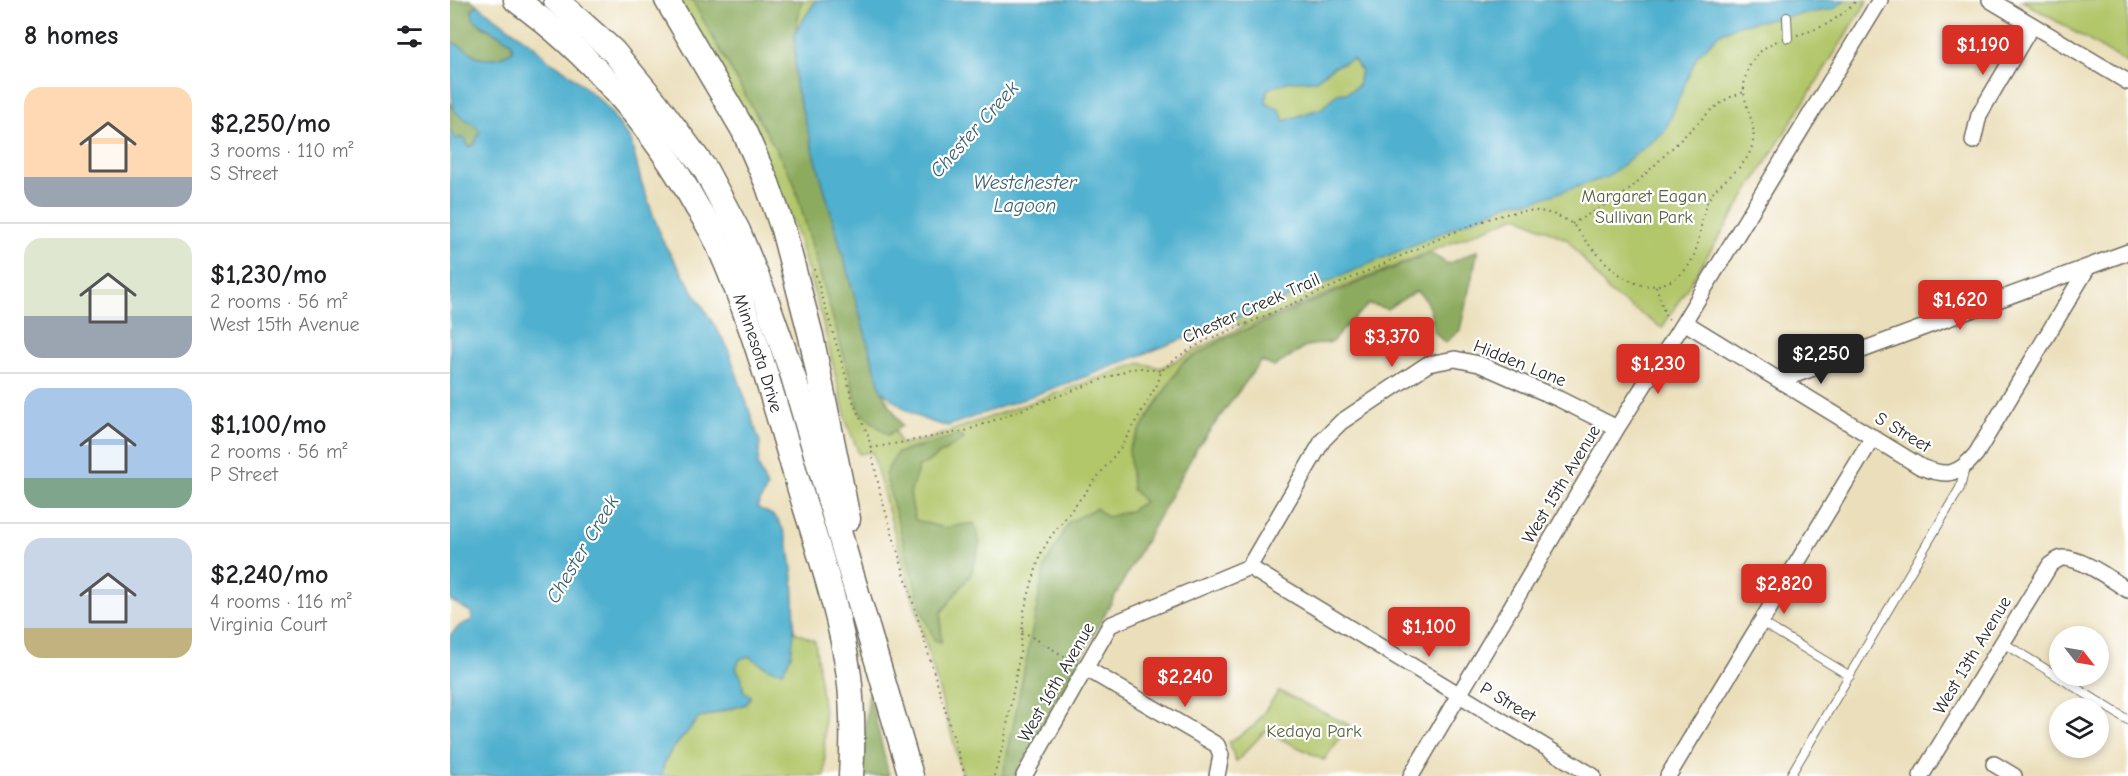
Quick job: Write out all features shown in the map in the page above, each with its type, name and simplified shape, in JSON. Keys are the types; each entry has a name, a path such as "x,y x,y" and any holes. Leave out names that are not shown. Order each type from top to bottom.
{"main road":[{"name":"Minnesota Drive","path":"516,0 538,16 590,64 633,111 677,171 717,241 756,342 838,619 849,676 853,734 851,776"},
{"name":"Minnesota Drive","path":"556,0 613,51 656,103 705,169 738,231 767,302 793,376 911,776"},
{"path":"667,0 744,131 767,183 783,229 831,424 870,633"}],"street":[{"name":"West 15th Avenue","path":"1411,776 1617,428 1682,326 1880,0"},
{"path":"1990,0 2128,82"},
{"path":"1973,141 1979,116 2032,25"},
{"path":"1781,380 2128,252"},
{"path":"1959,470 1976,454 2088,267"},
{"name":"S Street","path":"1682,326 1781,380 1921,467 1937,474 1959,470"},
{"name":"Hidden Lane","path":"1249,567 1323,440 1341,423 1428,364 1455,359 1479,364 1617,428"},
{"path":"1668,776 1873,437"},
{"name":"West 13th Avenue","path":"1921,776 2050,565 2060,558 2072,559 2128,590"},
{"name":"West 16th Avenue","path":"1024,776 1110,625 1249,567"},
{"name":"P Street","path":"1249,567 1593,776"},
{"path":"1087,669 1217,746 1221,755 1217,776"},
{"path":"1994,764 2014,776"}],"lane":[{"path":"1786,17 1788,38"},
{"path":"1790,776 1960,488 1959,470"},
{"path":"1761,622 1850,676"},
{"path":"2002,642 2128,720"}],"path":[{"path":"1572,224 1627,192 1710,111 1728,98 1744,92 1753,122 1754,136 1751,149 1740,169 1716,190 1707,203 1698,247 1687,267 1672,280 1656,285 1666,318 1682,326"},
{"name":"Chester Creek Trail","path":"994,776 1004,742 1029,592 1040,555 1051,536 1120,447 1158,383 1161,371 1179,356 1205,341 1454,233 1524,210 1553,213 1572,224 1605,262 1621,276 1637,284 1656,285"},
{"path":"814,269 854,404 868,435 881,496 965,776"},
{"path":"871,448 965,431 1130,369 1161,371"},
{"path":"1022,631 1087,669"}],"green space":[{"path":"450,0 471,0 478,5 472,9 482,27 511,42 513,52 497,58 484,59 450,42"},
{"name":"Margaret Eagan Sullivan Park","path":"675,0 816,0 795,33 795,85 881,390 900,444 926,440 1140,363 1161,368 1248,324 1186,323 1653,75 1770,0 1868,0 1662,328 1610,293 1568,240 1517,216 1253,324 1015,776 963,776 872,452 859,454 847,423 822,319 794,224"},
{"path":"692,0 802,0 795,33 795,85 881,390 902,426 888,435 860,412 793,180"},
{"path":"2021,0 2128,0 2128,64"},
{"path":"1353,59 1361,70 1358,86 1347,93 1337,94 1322,108 1284,121 1266,103 1267,89 1290,81 1316,80 1333,67"},
{"path":"450,103 457,112 480,131 474,145 467,147 461,138 456,140 450,130"},
{"path":"1478,250 1460,330 1445,343 1433,331 1427,303 1416,291 1387,309 1369,304 1332,342 1307,346 1274,367 1261,361 1197,448 1015,776 1003,776 1045,566 1069,522 1096,508 1107,517 1130,511 1144,502 1132,489 1129,448 1182,363 1228,337 1430,253 1448,264"},
{"path":"958,435 964,439 918,468 910,494 915,520 944,528 974,523 980,543 971,574 941,613 941,642 934,640 922,611 885,474 897,453"},
{"path":"793,631 815,641 824,713 825,776 661,776 665,761 671,751 699,718 746,704 736,668 740,659 748,656 770,669 791,656"},
{"name":"Kedaya Park","path":"1279,691 1349,725 1324,760 1265,731 1236,762 1229,742 1254,726"},
{"path":"869,692 889,776 860,776"}],"water":[{"name":"Westchester Lagoon","path":"816,0 1845,0 1834,9 1741,24 1720,33 1697,56 1665,131 1607,177 1534,201 1513,202 1306,291 1090,375 948,426 928,421 912,413 881,390 795,85 795,33","holes":["1353,59 1361,70 1358,86 1347,93 1337,94 1322,108 1284,121 1280,110 1266,103 1267,89 1290,81 1316,80 1333,67"]},
{"name":"Chester Creek","path":"478,5 534,46 548,60 565,70 606,106 631,141 641,181 663,242 727,346 760,442 758,464 767,488 757,507 777,519 788,546 793,584 794,624 791,654 783,671 770,669 748,656 740,659 736,668 742,678 743,691 751,696 746,704 699,718 671,751 665,761 661,776 450,776 450,635 461,625 472,620 471,612 450,600 450,130 456,139 466,140 468,147 474,145 480,131 455,111 451,88 450,42 484,59 506,55 513,51 511,42 473,18 472,9"}]}
